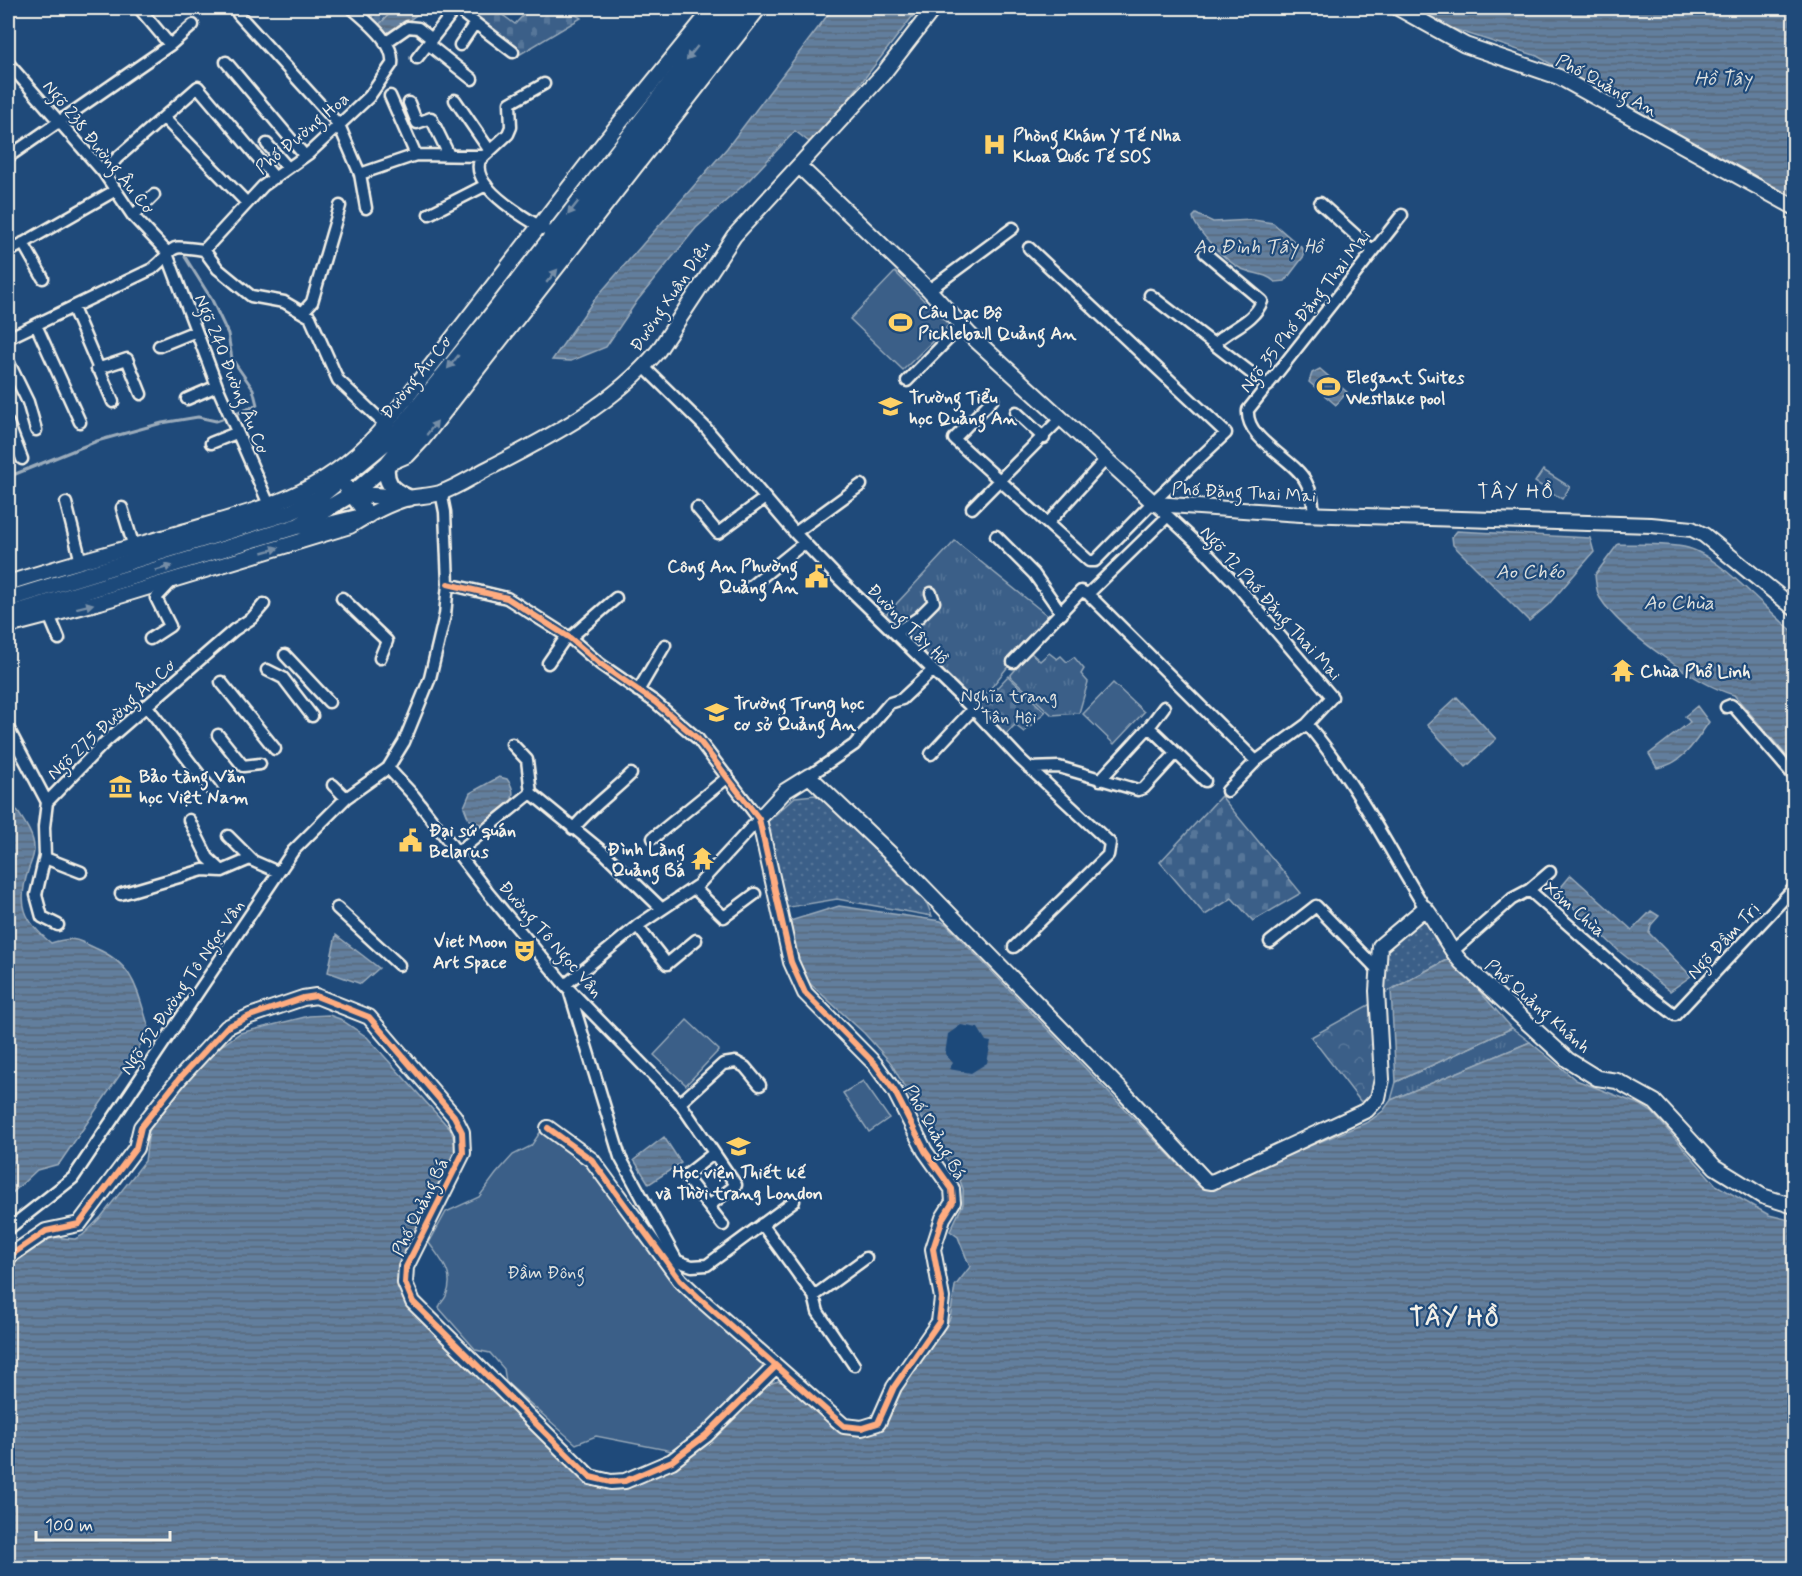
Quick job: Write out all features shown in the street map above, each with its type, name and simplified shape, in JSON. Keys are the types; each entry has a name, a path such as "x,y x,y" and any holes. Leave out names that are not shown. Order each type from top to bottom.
{"main road":[{"name":"Đường Âu Cơ","path":"8,598 291,512 317,499 341,481 512,299 547,230 728,8"},
{"name":"Đường Âu Cơ","path":"8,615 298,526 352,494 387,464 512,299 744,8"},
{"path":"387,464 386,476 391,488 409,498"},
{"path":"298,526 315,528 368,515 341,481"},
{"path":"352,494 409,498"},
{"path":"57,583 62,600"}],"street":[{"path":"139,8 170,45"},
{"path":"352,8 385,43 408,27 417,28 472,79"},
{"path":"417,58 456,8"},
{"path":"469,8 466,16 513,52"},
{"name":"Đường Âu Cơ","path":"8,583 270,507 326,479 370,443 390,430 547,230 605,141 713,8"},
{"name":"Đường Âu Cơ","path":"387,464 408,455 423,439 759,8"},
{"name":"Đường Xuân Diệu","path":"368,515 409,498 441,492 551,435 620,391 658,351 734,236 883,74 934,8"},
{"name":"Phố Quảng An","path":"1398,8 1465,45 1559,77 1794,207"},
{"path":"238,14 339,125 360,174 366,208"},
{"path":"460,45 475,23"},
{"path":"8,157 170,45 193,25"},
{"name":"Phố Đường Hoa","path":"204,250 247,203 305,156 369,97 392,64 393,57 385,43"},
{"path":"226,62 305,156"},
{"name":"Ngõ 238 Đường Âu Cơ","path":"8,63 104,174 133,216 166,251"},
{"path":"104,174 117,158 202,83 275,178"},
{"path":"544,84 510,103 511,127 503,140 487,153 477,166 486,184 500,199 547,230"},
{"path":"390,96 416,155"},
{"path":"455,100 487,153"},
{"path":"409,103 417,123 430,118 449,155"},
{"path":"164,118 247,203"},
{"path":"267,144 288,168"},
{"path":"360,174 416,155 487,153"},
{"name":"Phố Đặng Thai Mai","path":"799,166 930,290 961,326 1154,503 1314,514 1651,525 1692,529 1720,546 1794,608"},
{"path":"429,214 486,184"},
{"path":"8,252 116,190"},
{"path":"133,216 154,195"},
{"path":"1320,203 1373,251"},
{"path":"303,312 312,302 340,206"},
{"name":"Ngõ 35 Phố Đặng Thai Mai","path":"1314,514 1312,497 1306,480 1251,426 1248,410 1402,215"},
{"path":"930,290 1013,228"},
{"path":"23,243 43,278"},
{"path":"8,338 152,268 165,256 166,251 179,246 204,250 218,268 251,296 284,302 303,312 316,326 328,361 338,380 390,430"},
{"path":"993,399 954,439 1073,548 1093,562 1226,433 1029,248"},
{"name":"Ngõ 240 Đường Âu Cơ","path":"166,251 236,433 270,507"},
{"path":"1205,253 1262,301 1257,310 1239,328 1227,331 1215,344"},
{"path":"1150,295 1268,386"},
{"path":"73,308 97,369 113,402"},
{"path":"36,325 80,422"},
{"path":"907,381 961,326"},
{"path":"159,346 196,331"},
{"path":"97,369 127,359 141,394"},
{"path":"8,361 28,402 36,430"},
{"name":"Đường Tây Hồ","path":"644,367 704,426 804,543 974,709 1029,768 1110,843 1111,848 1108,855 1014,946"},
{"path":"187,399 217,386"},
{"path":"1016,412 1044,438"},
{"path":"972,508 1044,438 1061,418"},
{"path":"8,423 22,459"},
{"path":"211,443 236,433"},
{"path":"1048,523 1106,459"},
{"path":"795,533 861,485"},
{"path":"388,768 404,741 430,678 445,615 448,584 445,512 441,492"},
{"path":"697,508 718,534 765,498"},
{"path":"66,503 81,562"},
{"name":"Ngõ 12 Phố Đặng Thai Mai","path":"1154,503 1236,584 1332,697 1307,724"},
{"path":"122,508 134,547"},
{"path":"8,626 174,579 296,548 351,526 368,515"},
{"path":"1088,594 1168,516"},
{"path":"996,536 1034,574 1062,614"},
{"path":"751,586 804,543"},
{"path":"150,639 170,626 156,598 174,579"},
{"path":"448,584 507,598 568,637 638,691 681,729 698,739 759,819"},
{"path":"1013,662 1062,614 1081,591 1088,594 1256,761"},
{"path":"895,633 918,618 934,602 932,593"},
{"path":"342,598 387,641 380,658"},
{"path":"549,663 568,637 616,598"},
{"name":"Ngõ 275 Đường Âu Cơ","path":"8,728 47,802 105,742 234,630 252,618 264,604"},
{"path":"49,615 59,639"},
{"path":"638,691 665,645"},
{"path":"285,655 329,702"},
{"path":"267,670 283,678 312,716"},
{"path":"794,1201 706,1265 692,1266 677,1261 620,1156 567,987 637,926 694,888 785,791 854,745 890,703 902,699 932,670"},
{"path":"221,682 275,749"},
{"path":"146,705 212,791"},
{"path":"1726,707 1731,705 1735,708 1794,776"},
{"path":"1100,780 1164,708"},
{"path":"931,754 974,709"},
{"path":"809,776 897,860 1125,1094 1206,1181 1212,1182 1367,1110 1378,1098 1382,1079 1377,969 1380,946 1425,908 1357,794 1329,751 1307,724 1256,761 1227,790"},
{"path":"1149,727 1205,781"},
{"path":"218,735 243,766 260,764"},
{"path":"512,744 527,760 531,793 603,852 661,908"},
{"path":"1029,768 1059,766 1100,780 1141,790 1176,753"},
{"name":"Ngõ 52 Đường Tô Ngọc Vân","path":"8,1229 73,1178 297,847 346,798 388,768"},
{"name":"Đường Tô Ngọc Vân","path":"388,768 414,796 567,987 680,1102 736,1185 709,1206"},
{"path":"573,828 586,813 603,801 630,774"},
{"path":"653,838 728,777"},
{"path":"333,785 346,798"},
{"path":"458,852 531,793"},
{"path":"47,802 44,827 45,858 36,895 42,917 58,925"},
{"name":"Phố Quảng Bá","path":"548,1128 592,1160 680,1280 776,1366 844,1426 862,1428 878,1423 894,1387 939,1322 942,1298 933,1249 943,1218 953,1202 952,1189 925,1150 895,1092 875,1064 805,993 791,962 781,909 759,819"},
{"path":"189,820 207,858 222,871"},
{"path":"228,836 250,859 278,872"},
{"path":"45,858 81,872"},
{"path":"121,894 203,870 222,871 250,859"},
{"path":"1529,890 1550,872"},
{"path":"694,888 724,917 755,894"},
{"name":"Ngõ Đầm Trị","path":"1675,1015 1794,888"},
{"name":"Xóm Chùa","path":"1452,952 1512,899 1529,890 1640,988 1675,1015"},
{"path":"1270,942 1317,906 1377,969"},
{"path":"337,908 399,965"},
{"name":"Phố Quảng Khánh","path":"1425,908 1440,925 1452,952 1495,995 1568,1060 1597,1077 1617,1080 1655,1102 1715,1167 1761,1196 1794,1206"},
{"path":"637,926 667,964 696,940"},
{"name":"Phố Quảng Bá","path":"8,1257 46,1231 79,1224 136,1148 141,1127 227,1027 261,1012 316,996 369,1017 454,1116 462,1132 463,1153 406,1267 405,1283 413,1302 590,1478 611,1482 625,1481 672,1461 706,1435 776,1366"},
{"path":"680,1102 723,1064 736,1062 745,1067 760,1085"},
{"path":"713,1154 685,1176 723,1225"},
{"path":"762,1224 814,1296 818,1312 854,1365"},
{"path":"814,1296 866,1258"}],"green space":[{"path":"358,8 395,8 377,27"},
{"path":"473,8 493,8 515,24 530,8 565,8 581,18 517,56 466,18"},
{"name":"Câu Lạc Bộ Pickleball Quảng An","path":"895,272 949,325 903,370 850,319"},
{"path":"1543,470 1570,487 1562,499 1535,482"},
{"path":"955,541 1048,616 976,707 884,617"},
{"path":"1030,652 1040,661 1049,653 1057,659 1061,656 1067,662 1074,657 1084,669 1081,674 1088,682 1079,713 1052,715 1010,676"},
{"name":"Nghĩa trang Tân Hội","path":"1008,676 1045,712 1024,732 1015,725 1003,737 976,710"},
{"path":"1113,683 1144,712 1114,744 1083,714"},
{"path":"815,795 832,805 927,904 932,916 837,899 784,908 765,824 795,797"},
{"path":"1221,796 1301,893 1253,921 1232,898 1205,915 1160,862"},
{"path":"1422,916 1450,958 1381,995 1387,949"},
{"path":"1374,1002 1376,1084 1368,1099 1361,1102 1311,1037"},
{"path":"687,1020 719,1050 686,1085 654,1055"},
{"path":"1512,1028 1530,1042 1391,1100 1396,1082"},
{"path":"863,1081 889,1118 869,1132 843,1093"},
{"name":"Đầm Đông","path":"541,1131 585,1162 676,1287 707,1315 761,1357 763,1372 705,1428 672,1451 596,1436 576,1444 506,1382 504,1369 490,1353 476,1350 439,1308 449,1288 448,1274 429,1243 446,1212 479,1197 513,1155 531,1146"}],"water":[{"path":"395,8 426,8 390,34 384,33 377,27"},
{"path":"833,8 919,8 813,145 795,131 749,180 696,228 637,301 606,347 571,361 552,360 594,300 727,148"},
{"name":"Hồ Tây","path":"1411,8 1794,8 1794,202 1537,56 1438,24"},
{"name":"Ao Đình Tây Hồ","path":"1196,214 1213,222 1253,220 1273,223 1303,249 1304,256 1285,281 1275,282 1249,272 1227,259 1212,245 1195,223 1193,217"},
{"name":"Elegant Suites Westlake pool","path":"1320,369 1347,392 1336,405 1309,382 1312,373"},
{"name":"Ao Chéo","path":"1457,531 1590,538 1594,552 1548,605 1529,621 1453,545 1452,537"},
{"name":"Ao Chùa","path":"1618,544 1671,545 1700,553 1728,573 1794,632 1794,764 1734,695 1700,680 1661,655 1610,611 1599,596 1595,575"},
{"path":"1457,697 1496,739 1466,767 1427,725"},
{"path":"1697,706 1709,722 1688,751 1674,762 1657,768 1649,754 1690,722 1685,716"},
{"path":"499,777 507,779 512,787 512,800 503,811 483,825 469,820 464,807 470,793"},
{"path":"8,795 28,828 33,841 34,854 23,893 25,911 29,919 51,943 69,939 78,940 109,955 119,963 133,981 150,1031 59,1164 37,1170 8,1197"},
{"path":"1571,875 1632,930 1651,911 1659,916 1651,925 1649,933 1691,976 1670,991 1620,952 1557,892"},
{"path":"839,906 941,921 946,924 1201,1188 1207,1188 1368,1122 1383,1111 1391,1100 1530,1042 1576,1080 1641,1105 1652,1112 1716,1185 1769,1215 1794,1221 1794,1568 8,1568 8,1264 52,1237 75,1239 83,1235 101,1217 145,1161 149,1130 198,1062 240,1033 309,1016 329,1015 340,1019 367,1037 451,1130 455,1143 454,1156 399,1266 397,1281 405,1299 580,1478 594,1486 610,1489 668,1470 764,1386 778,1381 787,1383 848,1434 863,1434 880,1427 892,1412 900,1390 943,1331 950,1318 955,1286 970,1267 958,1237 950,1231 963,1204 963,1189 959,1178 937,1145 891,1063 864,1033 805,979 797,959 790,921"},
{"path":"336,935 379,968 361,984 328,972"},
{"path":"1450,958 1512,1028 1396,1082 1391,990"},
{"path":"664,1137 681,1163 649,1184 634,1160"}],"pier":[{"path":"961,1025 978,1028 986,1041 991,1042 987,1063 971,1073 949,1069 953,1063 945,1054 948,1034"}],"waterway":[{"path":"185,257 212,300 228,334 232,359 253,389 257,405 236,414"},
{"path":"8,477 97,441 162,423 198,417 216,421 222,419"}],"cycle path":[{"path":"448,584 507,598 570,638 600,664 655,702 698,739 759,819 791,962 805,993 875,1064 895,1092 925,1151 952,1189 953,1202 943,1218 933,1249 942,1298 939,1322 894,1387 878,1423 862,1428 844,1426 698,1297 680,1280 592,1160 548,1128"},
{"path":"8,1257 46,1231 79,1224 136,1148 141,1127 179,1079 227,1027 250,1016 303,998 316,996 369,1017 454,1116 462,1132 463,1153 406,1267 405,1283 413,1302 590,1477 611,1482 625,1481 672,1461 706,1435 776,1366"}],"place":[{"name":"Phòng Khám Y Tế Nha Khoa Quốc Tế SOS","path":"995,145"},
{"name":"Câu Lạc Bộ Pickleball Quảng An","path":"900,322"},
{"name":"Elegant Suites Westlake pool","path":"1328,387"},
{"name":"Trường Tiểu học Quảng An","path":"891,407"},
{"name":"Công An Phường Quảng An","path":"816,576"},
{"name":"Chùa Phổ Linh","path":"1622,671"},
{"name":"Trường Trung học cơ sở Quảng An","path":"716,713"},
{"name":"Bảo tàng Văn học Việt Nam","path":"121,786"},
{"name":"Đại sứ quán Belarus","path":"411,840"},
{"name":"Đình Làng Quảng Bá","path":"703,859"},
{"name":"Viet Moon Art Space","path":"525,951"},
{"name":"Học viện Thiết kế và Thời trang London","path":"739,1146"}],"district":[{"name":"TÂY HỒ","path":"1516,491"},
{"name":"TÂY HỒ","path":"1455,1317"}]}
